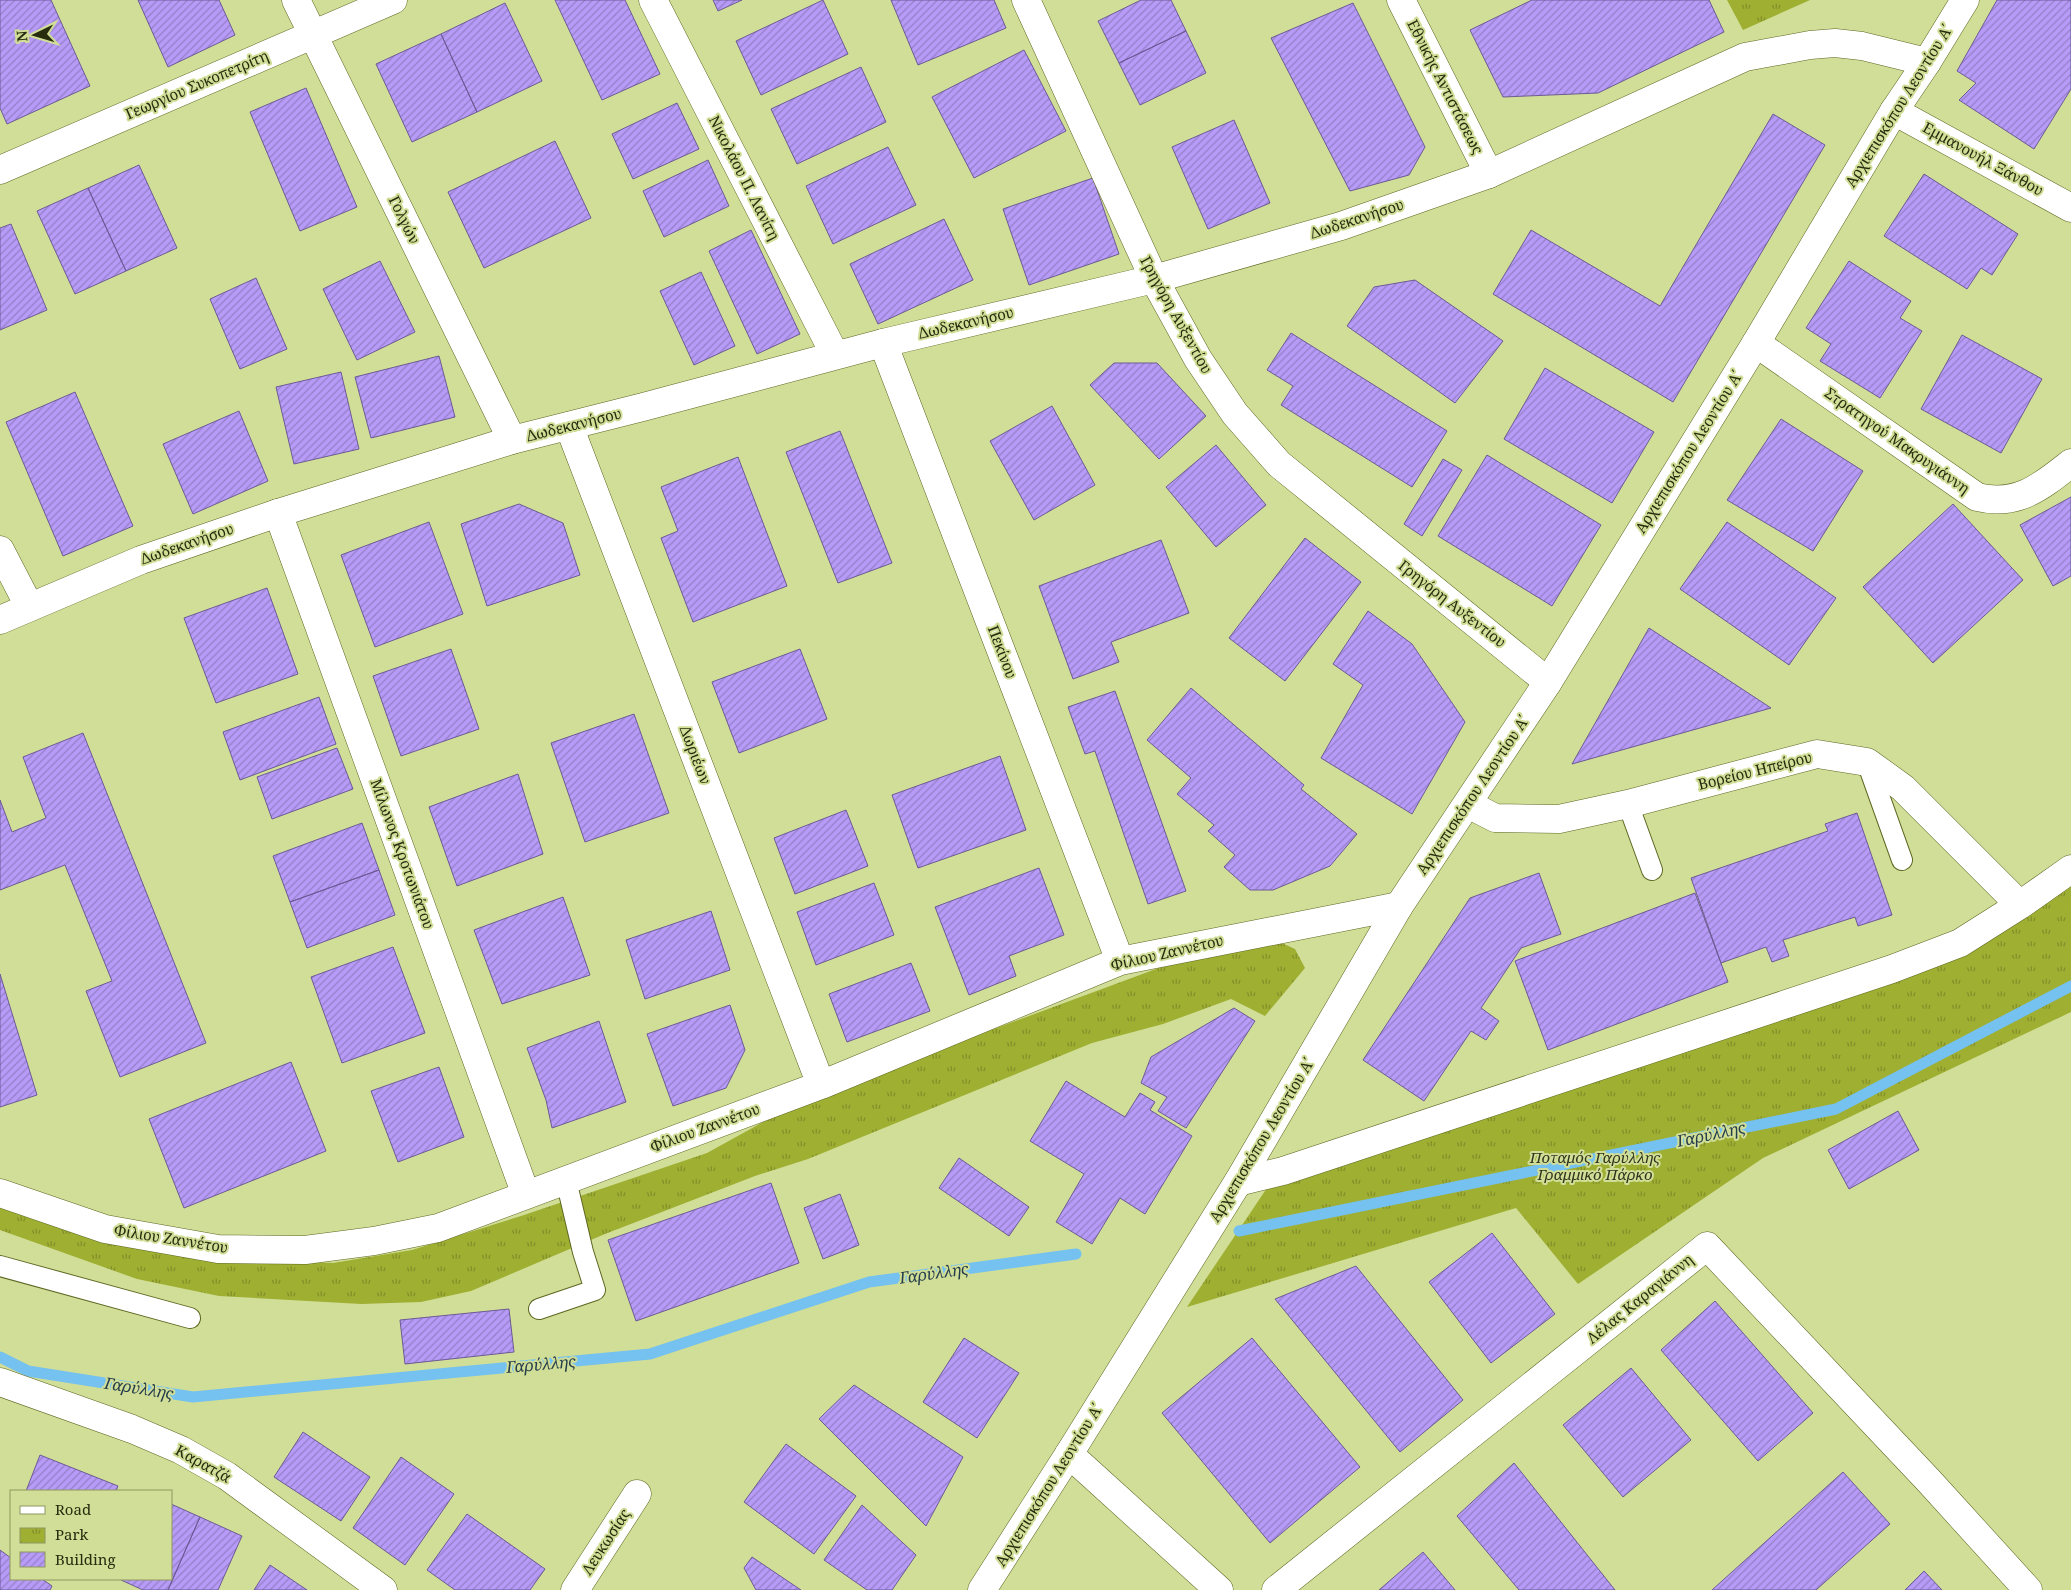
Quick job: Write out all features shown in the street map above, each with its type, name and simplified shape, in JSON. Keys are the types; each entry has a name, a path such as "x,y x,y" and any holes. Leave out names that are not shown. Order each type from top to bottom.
{"street":[{"name":"Γολγών","path":"296,0 512,440"},
{"name":"Γεωργίου Συκοπετρίτη","path":"0,170 393,0"},
{"name":"Νικολάου Π. Λανίτη","path":"653,0 834,355"},
{"name":"Γρηγόρη Αυξεντίου","path":"1026,0 1154,279 1198,359 1236,414 1280,464 1548,682"},
{"name":"Εθνικής Αντιστάσεως","path":"1401,0 1489,174"},
{"name":"Αρχιεπισκόπου Λεοντίου Α΄","path":"982,1590 1238,1182 1399,906 1548,682 1756,343 1894,111 1928,62 1965,0"},
{"name":"Δωδεκανήσου","path":"0,620 29,606 141,560 278,513 512,440 834,355 1154,279 1341,226 1489,174 1745,57 1835,42 1862,46 1928,62"},
{"name":"Εμμανουήλ Ξάνθου","path":"1894,111 2071,208"},
{"name":"Πεκίνου","path":"883,343 1120,961"},
{"name":"Στρατηγού Μακρυγιάννη","path":"1756,343 1977,497 1993,501 2015,498 2042,486 2071,464"},
{"name":"Δωριέων","path":"569,426 821,1085"},
{"name":"Μίλωνος Κροτωνιάτου","path":"278,513 526,1195"},
{"path":"0,550 29,606"},
{"name":"Βορείου Ηπείρου","path":"1468,804 1495,818 1560,819 1628,804 1817,754 1867,762 1902,788 2020,905"},
{"path":"1238,1182 1284,1170 1892,969 1960,943 2020,905 2071,869"},
{"name":"Φίλιου Ζαννέτου","path":"0,1193 105,1228 218,1249 305,1250 374,1241 438,1228 821,1085 1120,961 1399,906"},
{"name":"Λέλας Καραγιάννη","path":"1276,1590 1707,1246 1929,1481 2028,1590"},
{"name":"Καρατζά","path":"0,1382 132,1429 181,1450 227,1476 383,1590"},
{"path":"1069,1454 1218,1590"},
{"name":"Λευκωσίας","path":"575,1590 637,1494"}],"lane":[{"path":"1867,762 1902,860"},
{"path":"1628,804 1652,870"},
{"path":"539,1309 595,1290 583,1252 566,1180"},
{"path":"0,1266 190,1318"}],"green space":[{"path":"1727,0 1810,0 1743,30"},
{"name":"Ποταμός Γαρύλλης Γραμμικό Πάρκο","path":"2071,876 2071,1012 1763,1158 1578,1284 1516,1208 1187,1307 1269,1185 1953,954"},
{"path":"1273,939 1295,949 1305,968 1265,1016 1231,999 1163,1024 1092,1043 808,1159 755,1176 605,1234 471,1291 421,1302 361,1304 219,1296 137,1279 0,1230 0,1204 282,1261 333,1263 412,1250 524,1215 707,1153 805,1099 1191,956"}],"building":[{"path":"0,0 51,0 90,86 7,124 0,108"},
{"path":"138,0 219,0 235,35 168,67"},
{"path":"555,0 625,0 660,74 602,100"},
{"path":"713,0 742,0 718,11"},
{"path":"823,0 848,54 761,95 736,41"},
{"path":"891,0 994,0 1006,28 918,65"},
{"path":"1141,0 1171,0 1186,31 1119,63 1098,21"},
{"path":"1532,0 1709,0 1724,32 1598,93 1503,97 1470,30"},
{"path":"1997,0 2071,0 2071,89 2034,149 1959,100 1976,83 1957,71"},
{"path":"505,3 542,81 477,112 441,34"},
{"path":"1353,3 1425,147 1409,175 1350,191 1271,38"},
{"path":"1186,31 1206,73 1140,105 1119,63"},
{"path":"441,34 477,112 412,142 376,64"},
{"path":"1024,50 1066,131 974,178 932,97"},
{"path":"861,67 886,122 797,164 771,109"},
{"path":"306,88 357,207 300,231 250,112"},
{"path":"677,103 699,149 633,179 612,134"},
{"path":"1773,114 1825,145 1673,402 1493,294 1531,230 1660,306"},
{"path":"1234,120 1270,203 1208,229 1172,147"},
{"path":"555,141 591,218 484,268 448,192"},
{"path":"888,147 916,205 833,244 806,186"},
{"path":"708,160 729,206 664,237 643,191"},
{"path":"139,165 177,248 126,271 88,188"},
{"path":"1924,174 2018,234 1992,275 1981,268 1967,289 1884,236"},
{"path":"1093,178 1119,254 1029,285 1003,209"},
{"path":"88,188 126,271 75,294 37,211"},
{"path":"944,219 973,280 878,324 850,264"},
{"path":"11,224 47,310 0,330 0,228"},
{"path":"751,230 800,334 757,354 709,251"},
{"path":"380,261 415,332 357,360 323,289"},
{"path":"1849,261 1911,301 1900,318 1922,331 1880,398 1820,361 1831,344 1806,328"},
{"path":"701,272 735,346 694,365 660,291"},
{"path":"256,278 287,349 240,369 210,299"},
{"path":"1415,280 1503,341 1455,403 1347,326 1374,287"},
{"path":"1291,333 1447,431 1412,487 1281,405 1293,386 1267,370"},
{"path":"1962,335 2042,379 2001,453 1921,409"},
{"path":"439,356 455,417 371,438 355,377"},
{"path":"1114,363 1157,363 1206,416 1159,459 1090,385"},
{"path":"1545,368 1654,432 1612,503 1504,439"},
{"path":"341,372 359,449 294,464 276,387"},
{"path":"75,392 133,526 63,556 6,422"},
{"path":"1052,406 1095,485 1034,520 990,441"},
{"path":"239,411 268,481 193,514 163,444"},
{"path":"1781,419 1863,471 1813,551 1727,500"},
{"path":"840,431 892,563 838,583 786,452"},
{"path":"1216,445 1266,505 1216,547 1166,487"},
{"path":"1487,455 1601,525 1552,606 1438,536"},
{"path":"738,457 787,586 693,622 661,538 678,531 661,487"},
{"path":"1443,459 1462,470 1422,536 1404,524"},
{"path":"2071,497 2071,576 2053,586 2020,525"},
{"path":"519,504 563,523 580,575 487,606 461,524"},
{"path":"1953,504 2023,580 1933,663 1863,587"},
{"path":"429,522 463,614 375,647 341,555"},
{"path":"1727,522 1836,598 1789,665 1680,589"},
{"path":"1305,538 1361,582 1285,681 1229,638"},
{"path":"1161,540 1189,613 1111,642 1119,662 1073,679 1039,586"},
{"path":"267,588 298,674 216,703 184,618"},
{"path":"1368,611 1412,644 1465,722 1412,814 1321,758 1363,685 1333,664"},
{"path":"1649,628 1771,708 1572,764"},
{"path":"451,649 479,729 401,756 373,676"},
{"path":"800,649 827,719 739,753 712,682"},
{"path":"1191,688 1304,785 1301,789 1357,834 1330,866 1273,890 1250,890 1224,867 1235,855 1208,831 1214,825 1177,794 1191,778 1147,740"},
{"path":"1115,691 1186,891 1148,904 1095,751 1085,754 1068,707"},
{"path":"319,697 336,744 240,780 223,732"},
{"path":"634,714 669,813 585,842 551,743"},
{"path":"83,733 206,1043 120,1077 86,991 112,981 65,865 0,890 0,800 12,832 46,818 23,757"},
{"path":"337,748 353,789 272,819 257,777"},
{"path":"1000,756 1026,830 918,868 892,795"},
{"path":"518,774 543,854 457,886 429,807"},
{"path":"846,810 868,866 795,894 774,838"},
{"path":"1857,813 1892,915 1858,926 1855,917 1783,940 1789,956 1772,962 1766,947 1721,963 1691,878 1828,831 1825,824"},
{"path":"362,823 379,870 290,902 273,856"},
{"path":"1039,868 1064,935 1009,956 1016,976 969,995 935,907"},
{"path":"379,870 395,915 307,948 290,902"},
{"path":"1539,873 1561,934 1521,948 1481,1008 1499,1021 1486,1040 1471,1031 1424,1101 1363,1060 1470,898"},
{"path":"874,883 894,935 816,965 797,912"},
{"path":"1695,893 1728,982 1548,1050 1515,961"},
{"path":"563,897 590,975 502,1004 474,930"},
{"path":"711,911 730,970 645,999 626,940"},
{"path":"393,947 425,1033 342,1063 311,977"},
{"path":"911,963 930,1011 847,1042 829,994"},
{"path":"0,974 37,1095 0,1107"},
{"path":"730,1005 745,1050 726,1088 673,1106 647,1034"},
{"path":"1234,1008 1255,1021 1186,1128 1158,1111 1167,1097 1141,1083 1151,1057"},
{"path":"599,1021 626,1102 552,1128 546,1100 527,1048"},
{"path":"291,1062 326,1151 184,1208 149,1119"},
{"path":"439,1067 464,1137 398,1162 371,1091"},
{"path":"1066,1081 1125,1117 1140,1093 1155,1102 1150,1110 1192,1136 1145,1214 1120,1198 1092,1244 1056,1222 1084,1174 1030,1141"},
{"path":"1898,1111 1919,1150 1849,1189 1828,1150"},
{"path":"959,1158 1029,1207 1009,1236 939,1188"},
{"path":"771,1183 799,1263 636,1321 608,1240"},
{"path":"840,1194 859,1245 823,1259 804,1208"},
{"path":"1492,1233 1555,1314 1491,1363 1429,1282"},
{"path":"1356,1266 1463,1400 1400,1452 1275,1299"},
{"path":"1715,1301 1813,1413 1758,1461 1661,1350"},
{"path":"509,1309 514,1352 405,1364 400,1320"},
{"path":"964,1338 1019,1373 977,1438 923,1402"},
{"path":"1252,1338 1360,1467 1270,1543 1162,1413"},
{"path":"1631,1368 1691,1440 1623,1497 1563,1425"},
{"path":"854,1385 963,1457 926,1526 819,1419"},
{"path":"303,1432 370,1477 341,1521 274,1477"},
{"path":"786,1444 856,1496 814,1554 744,1502"},
{"path":"40,1455 118,1486 116,1490 26,1490"},
{"path":"401,1457 454,1494 405,1565 353,1528"},
{"path":"1514,1463 1615,1590 1519,1590 1457,1516"},
{"path":"1843,1472 1890,1524 1816,1590 1712,1590"},
{"path":"172,1504 200,1517 168,1590 143,1590 121,1580 172,1580"},
{"path":"862,1505 916,1555 892,1590 867,1590 824,1560"},
{"path":"467,1514 545,1569 530,1590 455,1590 427,1570"},
{"path":"200,1517 242,1536 218,1590 168,1590"},
{"path":"0,1550 10,1557 10,1580 43,1580 52,1586 50,1590 0,1590"},
{"path":"1423,1552 1455,1590 1379,1590"},
{"path":"752,1557 801,1590 756,1590 744,1568"},
{"path":"270,1565 307,1590 254,1590"},
{"path":"1924,1571 1942,1590 1905,1590"}],"waterway":[{"name":"Γαρύλλης","path":"1239,1231 1836,1109 2071,986"},
{"name":"Γαρύλλης","path":"0,1357 28,1371 193,1397 650,1354 869,1282 1076,1254"}]}
